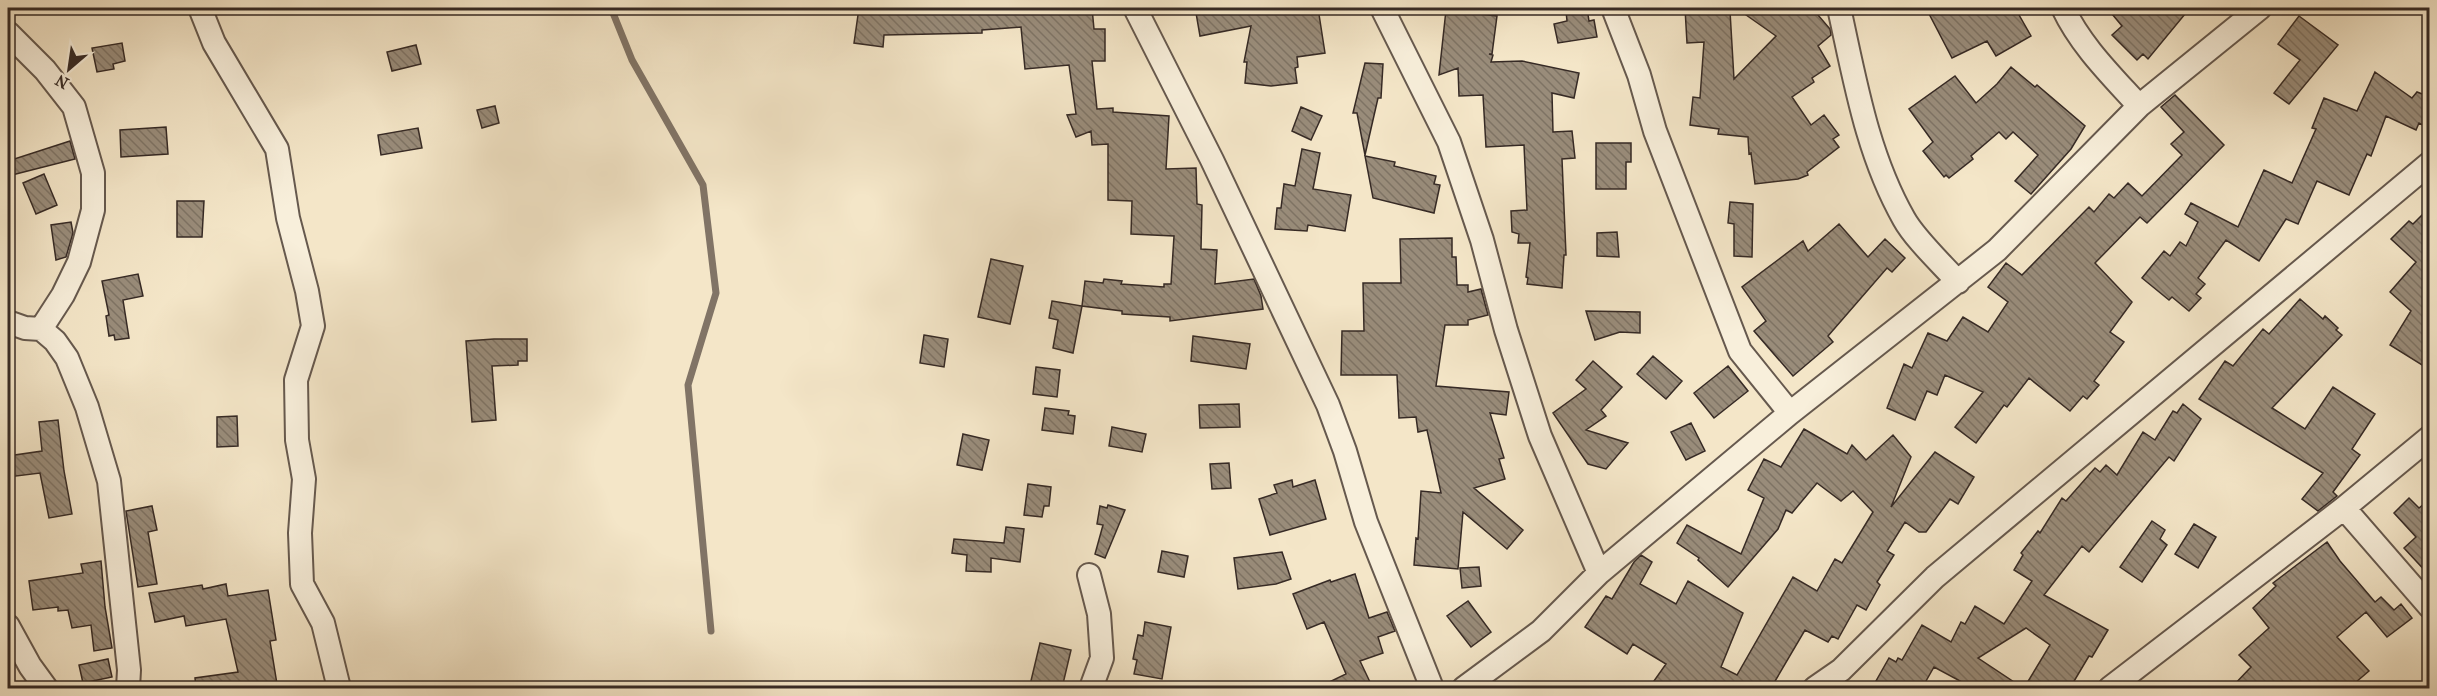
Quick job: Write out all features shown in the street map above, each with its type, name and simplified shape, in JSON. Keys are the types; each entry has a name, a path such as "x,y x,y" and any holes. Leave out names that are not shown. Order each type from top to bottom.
{"street":[{"path":"200,8 214,43 277,149 288,218 307,291 313,326 296,380 297,440 304,478 300,533 302,584 323,623 339,688"},
{"path":"1135,8 1212,160 1328,405 1345,451 1366,522 1432,688"},
{"path":"1382,8 1449,142 1482,240 1506,330 1540,436 1599,573"},
{"path":"1613,8 1639,75 1655,131 1740,351 1790,413"},
{"path":"1839,8 1862,116 1882,173 1905,221 1958,282"},
{"path":"2063,8 2073,28 2090,52 2139,106"},
{"path":"1464,688 1541,631 1599,573 1790,413 1997,250 2139,106 2260,8"},
{"path":"8,33 45,70 74,107 93,172 93,210 79,262 63,295 41,329"},
{"path":"1815,688 1841,670 1935,577 2430,163"},
{"path":"8,322 25,328 41,329 55,341 67,358 87,407 109,481 129,670 128,688"},
{"path":"2110,688 2344,508 2430,437"},
{"path":"2344,508 2430,607"},
{"path":"1089,575 1099,614 1102,658 1091,688"},
{"path":"8,626 30,666 46,688"}],"building":[{"path":"859,8 1092,8 1094,29 1105,29 1105,61 1092,61 1097,109 1113,108 1113,112 1169,116 1166,169 1196,168 1197,204 1202,205 1201,249 1217,250 1215,284 1254,279 1261,296 1263,309 1170,321 1170,317 1122,314 1122,311 1082,306 1085,281 1103,283 1104,279 1122,281 1121,284 1164,287 1164,284 1171,284 1174,236 1131,234 1132,201 1108,200 1108,144 1092,145 1091,131 1076,137 1067,115 1076,114 1069,65 1025,69 1021,27 982,30 982,33 884,35 883,47 854,43"},
{"path":"1229,8 1318,8 1325,53 1297,57 1298,67 1295,68 1297,83 1271,86 1245,83 1247,62 1244,62 1251,26 1200,36 1196,13"},
{"path":"1587,8 1589,21 1594,20 1597,37 1558,43 1554,24 1567,21 1566,11"},
{"path":"1685,8 1704,8 1704,12 1730,11 1734,79 1776,36 1739,10 1812,8 1830,29 1831,35 1818,46 1830,66 1812,78 1814,82 1792,97 1811,125 1824,115 1839,135 1833,139 1839,147 1807,172 1808,175 1798,179 1755,184 1748,137 1718,134 1719,129 1690,125 1693,97 1700,98 1704,42 1687,43"},
{"path":"1926,8 2015,8 2031,36 1996,56 1987,41 1952,58"},
{"path":"2107,8 2190,8 2148,59 2143,54 2137,60 2112,35 2122,26"},
{"path":"1446,10 1497,16 1492,54 1489,54 1493,55 1491,62 1522,61 1579,73 1574,98 1552,93 1553,132 1572,131 1575,158 1562,159 1566,255 1564,255 1562,288 1527,284 1530,243 1518,243 1519,234 1512,232 1511,211 1527,210 1524,145 1486,147 1483,95 1459,96 1458,68 1439,75"},
{"path":"2299,16 2338,45 2289,104 2274,93 2300,60 2278,44"},
{"path":"122,43 125,61 113,64 114,69 97,72 92,48"},
{"path":"416,45 421,64 392,71 387,52"},
{"path":"1365,63 1383,64 1381,98 1378,98 1365,155 1357,113 1353,113"},
{"path":"2011,67 2035,87 2037,85 2085,126 2071,149 2031,194 2015,181 2038,155 2013,132 2006,139 1999,132 1971,156 1973,159 1949,178 1946,175 1944,177 1923,151 1933,142 1909,109 1955,76 1976,103 1997,84"},
{"path":"2375,72 2412,98 2417,92 2430,97 2430,129 2419,123 2416,130 2386,116 2371,156 2367,154 2349,195 2317,181 2298,224 2286,219 2259,261 2226,240 2198,278 2205,284 2196,294 2201,298 2189,311 2172,297 2169,300 2142,278 2164,251 2170,256 2180,242 2186,246 2198,222 2185,214 2191,203 2238,227 2264,170 2292,183 2316,129 2312,128 2324,98 2357,111"},
{"path":"2175,95 2224,145 2147,223 2140,217 2095,263 2132,302 2110,332 2124,342 2094,381 2099,385 2087,399 2083,396 2070,411 2029,378 2007,407 2004,405 1976,443 1955,427 1983,392 1945,375 1937,395 1927,391 1915,420 1887,408 1904,364 1912,368 1928,333 1947,341 1963,317 1988,332 2008,302 1988,287 2006,263 2022,275 2089,207 2094,212 2109,194 2114,198 2128,183 2142,196 2182,155 2171,144 2184,132 2161,107"},
{"path":"495,106 499,123 482,128 477,110"},
{"path":"1301,107 1322,116 1311,140 1292,131"},
{"path":"166,127 168,154 121,157 120,130"},
{"path":"418,128 422,148 381,155 378,135"},
{"path":"70,141 75,159 8,176 8,161"},
{"path":"1596,143 1631,143 1631,162 1626,162 1626,189 1596,189"},
{"path":"1302,149 1320,153 1313,189 1351,195 1345,231 1308,225 1307,231 1275,229 1277,208 1281,208 1284,184 1295,186"},
{"path":"1365,156 1395,162 1394,166 1436,176 1434,184 1440,185 1434,213 1373,198"},
{"path":"44,174 57,205 36,214 23,183"},
{"path":"177,201 204,201 202,237 177,237"},
{"path":"1730,202 1753,204 1752,257 1734,256 1734,224 1728,223"},
{"path":"2430,207 2430,370 2390,345 2411,311 2390,292 2416,262 2391,239 2409,221 2413,224"},
{"path":"71,222 73,233 66,257 56,260 51,225"},
{"path":"1839,224 1868,257 1885,239 1905,258 1892,272 1887,268 1828,336 1833,342 1793,376 1754,331 1766,321 1742,287 1803,241 1808,251"},
{"path":"1617,232 1619,257 1597,256 1597,233"},
{"path":"1452,238 1452,257 1456,257 1457,285 1468,285 1468,292 1481,289 1488,315 1468,320 1468,325 1445,325 1436,386 1509,392 1506,415 1490,413 1504,458 1499,459 1505,479 1474,488 1523,530 1507,549 1463,512 1458,569 1414,565 1421,491 1441,493 1427,430 1418,432 1416,417 1399,418 1397,375 1341,375 1342,331 1364,331 1363,283 1401,283 1400,239"},
{"path":"991,259 1023,266 1010,324 978,317"},
{"path":"138,274 143,296 123,300 129,338 115,340 114,335 109,336 106,316 109,315 102,281"},
{"path":"2300,299 2323,319 2325,316 2342,335 2272,408 2305,429 2333,387 2375,414 2352,449 2360,455 2333,492 2337,496 2318,511 2302,499 2323,473 2199,399 2225,361 2233,366 2263,329 2269,334"},
{"path":"1052,301 1082,306 1073,353 1053,348 1058,320 1049,318"},
{"path":"1586,311 1640,312 1640,333 1620,332 1595,340"},
{"path":"924,335 948,339 944,367 920,363"},
{"path":"1193,336 1250,344 1246,369 1191,361"},
{"path":"527,339 527,361 518,361 518,365 492,366 496,420 472,422 466,341"},
{"path":"1653,356 1682,381 1666,399 1637,374"},
{"path":"1593,361 1622,387 1601,410 1606,416 1586,430 1628,443 1606,469 1588,464 1553,413 1586,389 1576,380"},
{"path":"1728,366 1748,391 1714,418 1694,393"},
{"path":"1036,367 1060,370 1057,397 1033,394"},
{"path":"1239,404 1240,427 1200,428 1199,405"},
{"path":"2183,404 2201,419 2174,461 2169,457 2089,552 2082,546 2044,595 2108,630 2070,688 2024,688 2050,645 2026,628 1978,658 2023,688 1973,688 1934,667 1922,688 1872,688 1889,658 1896,662 1898,658 1902,660 1922,625 1951,642 1961,622 1965,624 1975,606 2004,624 2032,581 2014,570 2023,555 2021,553 2038,531 2040,533 2062,498 2066,501 2095,468 2100,472 2106,465 2117,475 2143,432 2155,440 2173,411 2177,413"},
{"path":"1045,408 1069,411 1068,415 1075,416 1073,434 1042,430"},
{"path":"237,416 238,446 217,447 217,417"},
{"path":"58,420 72,514 49,518 40,473 8,477 8,456 42,451 39,422"},
{"path":"1691,423 1705,451 1686,460 1671,432"},
{"path":"1112,427 1146,434 1142,452 1109,446"},
{"path":"1804,429 1847,454 1852,445 1866,460 1893,435 1911,457 1891,507 1935,452 1974,477 1958,504 1950,499 1926,532 1919,532 1905,522 1887,551 1894,555 1877,582 1880,585 1866,610 1857,605 1838,639 1832,636 1828,642 1805,630 1771,688 1649,688 1666,664 1633,644 1627,654 1585,627 1606,596 1612,599 1634,562 1641,555 1652,562 1640,584 1676,604 1688,581 1743,613 1721,667 1737,675 1793,577 1817,591 1835,559 1842,563 1873,512 1853,491 1841,501 1817,483 1792,513 1786,510 1778,529 1728,587 1698,560 1699,558 1677,543 1687,525 1741,554 1764,498 1748,490 1764,459 1781,467"},
{"path":"963,434 989,440 982,470 957,465"},
{"path":"1229,463 1231,488 1212,489 1210,464"},
{"path":"1292,480 1293,487 1315,480 1326,519 1270,535 1259,499 1277,493 1274,485"},
{"path":"1028,484 1051,487 1049,506 1044,506 1042,517 1024,515"},
{"path":"2409,498 2419,508 2430,499 2430,576 2404,548 2416,537 2394,513"},
{"path":"1108,505 1125,510 1105,558 1095,554 1103,525 1097,524 1100,506 1107,508"},
{"path":"152,506 157,530 148,532 157,584 138,587 126,511"},
{"path":"2152,521 2165,530 2160,539 2167,545 2142,582 2120,567"},
{"path":"2194,524 2216,537 2198,568 2175,554"},
{"path":"1006,527 1024,529 1020,562 991,558 991,572 966,571 967,555 952,553 954,539 1004,543"},
{"path":"2327,542 2375,602 2381,597 2394,610 2401,604 2412,618 2387,637 2366,612 2337,637 2369,671 2349,688 2231,688 2251,667 2239,655 2269,628 2253,608 2276,586 2273,583"},
{"path":"1162,551 1188,556 1184,577 1158,572"},
{"path":"1282,552 1291,579 1276,584 1238,589 1234,558"},
{"path":"101,561 105,607 112,648 94,651 91,625 72,628 68,610 58,611 58,607 33,610 29,581 83,573 81,564"},
{"path":"1479,567 1481,586 1462,588 1460,568"},
{"path":"1355,574 1369,618 1387,612 1395,631 1378,637 1383,653 1360,661 1370,682 1356,688 1317,688 1346,674 1324,622 1307,629 1293,594 1330,580 1331,582"},
{"path":"226,584 228,596 268,590 276,640 270,641 277,684 247,688 196,688 195,678 238,672 226,619 186,626 184,616 155,622 149,593 202,585 203,589"},
{"path":"1468,601 1491,632 1471,647 1447,616"},
{"path":"1145,622 1171,627 1162,679 1134,674 1137,660 1133,659 1138,635 1143,636"},
{"path":"1040,643 1071,650 1062,688 1030,685"},
{"path":"108,659 112,677 83,683 79,665"}],"waterway":[{"path":"611,8 632,60 703,185 716,293 688,385 711,631"}]}
